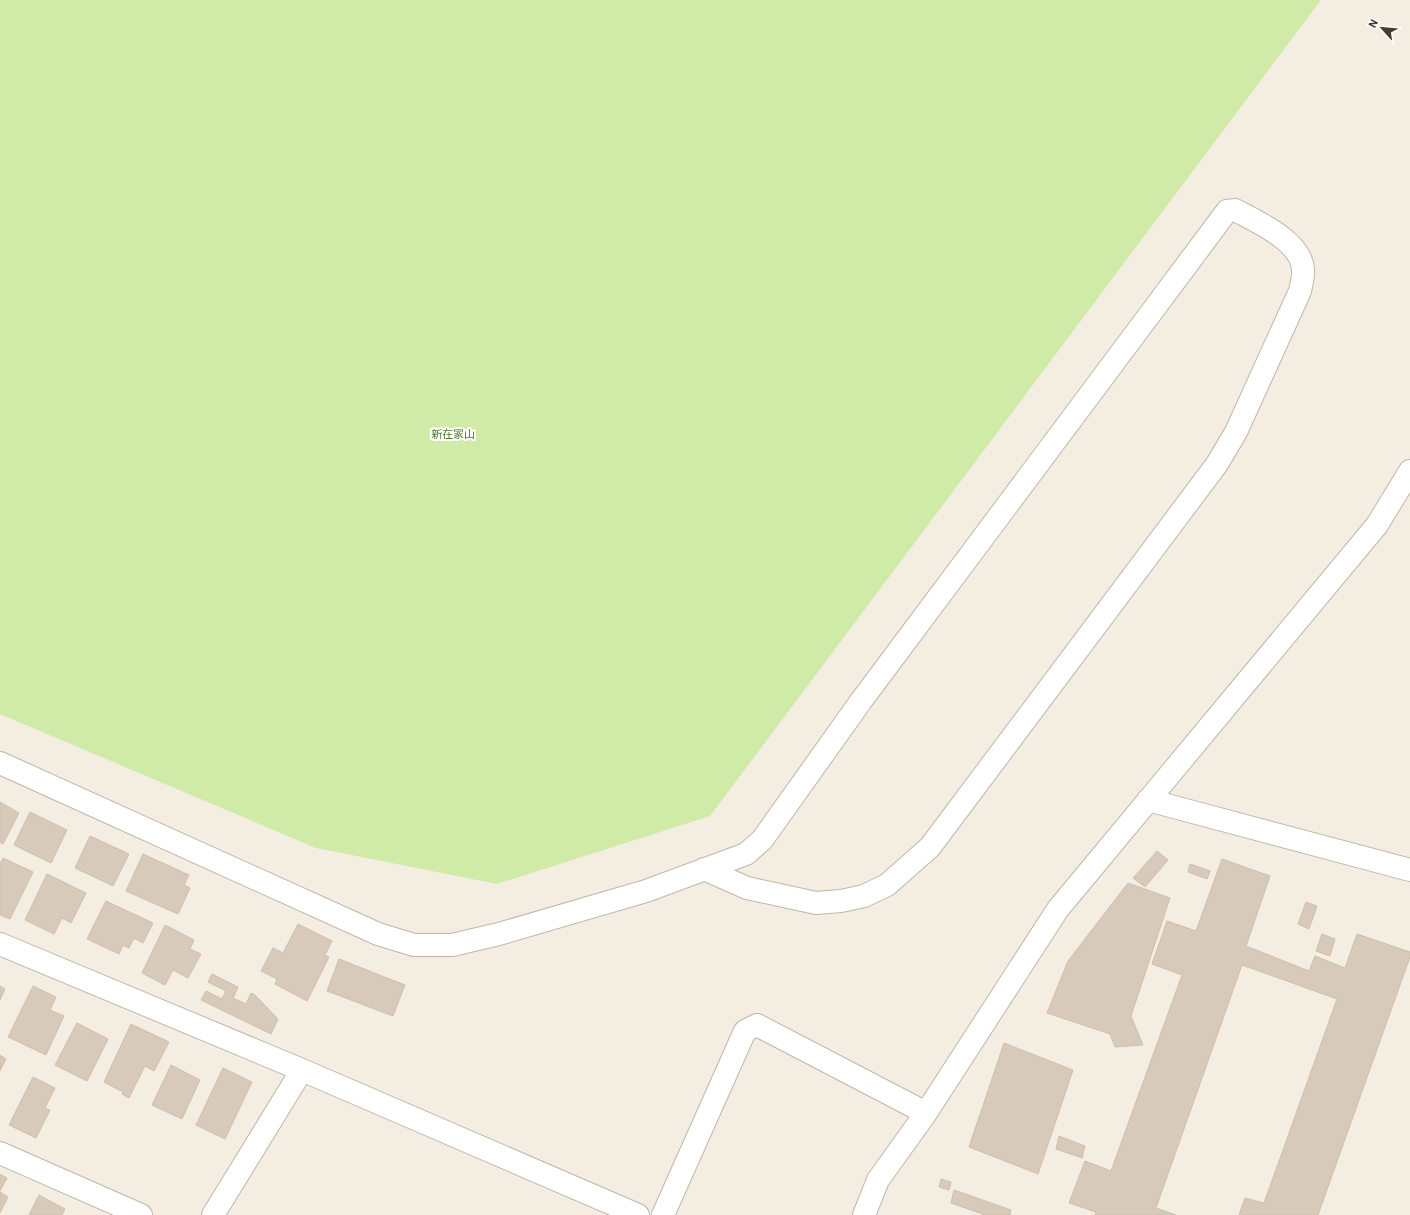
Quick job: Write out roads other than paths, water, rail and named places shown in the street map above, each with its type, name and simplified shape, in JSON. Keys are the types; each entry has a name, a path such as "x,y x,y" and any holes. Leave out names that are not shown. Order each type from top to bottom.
{"street":[{"path":"0,763 378,934 414,945 452,945 499,934 646,891 704,869 746,854 762,840 866,695 1227,211 1235,210 1284,238 1299,254 1303,270 1300,292 1232,439 1217,464 930,847 887,884 864,896 841,901 816,903 747,888 704,869"},
{"path":"864,1215 878,1180 926,1113 1058,909 1377,525 1410,470"},
{"path":"1148,800 1410,870"},
{"path":"0,944 302,1070 638,1215"},
{"path":"663,1215 745,1031 757,1025 926,1113"},
{"path":"213,1215 302,1070"},
{"path":"0,1153 140,1215"}],"park label":[{"name":"新在家山","path":"453,434"}]}
